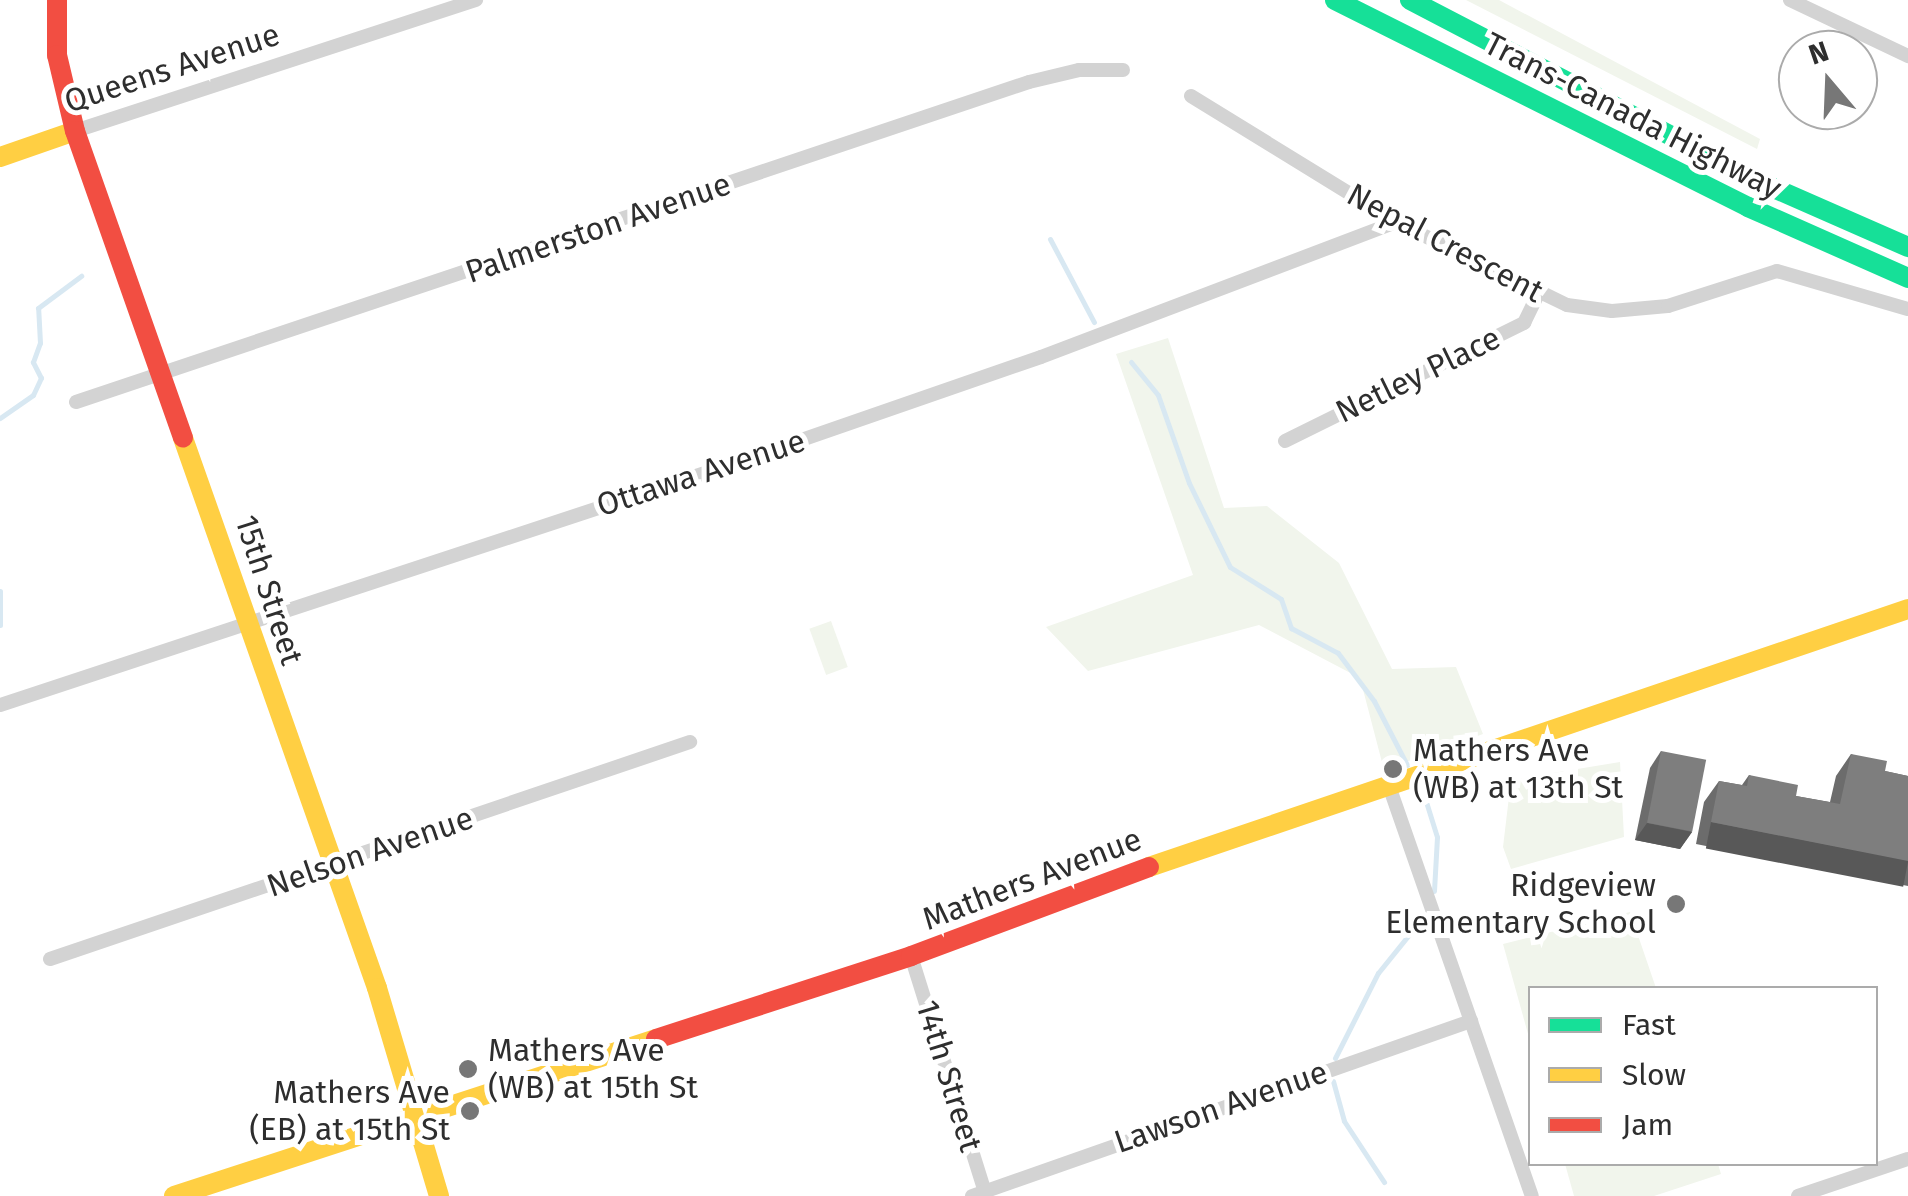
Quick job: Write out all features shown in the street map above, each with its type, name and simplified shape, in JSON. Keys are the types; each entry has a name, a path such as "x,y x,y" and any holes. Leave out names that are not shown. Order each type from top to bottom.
{"main road":[{"name":"15th Street","path":"57,0 57,54 75,131 164,374 330,866 377,988 411,1115 439,1196"},
{"name":"Trans-Canada Highway","path":"1335,0 1748,208 1908,278"},
{"name":"Trans-Canada Highway","path":"1410,0 1760,182 1908,247"},
{"name":"Queens Avenue","path":"0,157 75,131"},
{"name":"Mathers Avenue","path":"174,1196 411,1115 911,956 1388,783 1908,609"}],"street":[{"name":"Queens Avenue","path":"75,131 476,0"},
{"path":"1790,0 1908,56"},
{"name":"Palmerston Avenue","path":"76,402 1029,82 1080,70 1122,70"},
{"name":"Nepal Crescent","path":"1192,96 1396,222 1536,296 1612,311 1668,306 1776,271 1908,309"},
{"name":"Ottawa Avenue","path":"0,705 1041,357 1396,222"},
{"name":"Netley Place","path":"1284,441 1524,323 1536,296"},
{"name":"Nelson Avenue","path":"50,959 690,742"},
{"path":"1388,783 1532,1196"},
{"name":"14th Street","path":"911,956 981,1194"},
{"name":"Lawson Avenue","path":"981,1194 1471,1021"},
{"path":"1798,1196 1908,1159"}],"shaded area":[{"path":"1466,0 1499,0 1760,139 1757,149"},
{"path":"1168,338 1224,508 1267,506 1339,563 1392,669 1456,667 1483,734 1384,770 1360,678 1259,625 1088,671 1046,627 1193,575 1116,354"},
{"path":"831,621 848,667 826,675 809,629"},
{"path":"1620,762 1624,837 1511,869 1503,847 1511,780"},
{"path":"1630,912 1655,986 1528,986 1528,1034 1503,944"},
{"path":"1566,1166 1719,1166 1721,1174 1654,1196 1574,1196"}],"building":[{"path":"1661,751 1706,760 1692,831 1647,823"},
{"path":"1851,754 1887,761 1885,771 1908,776 1908,861 1711,822 1719,781 1747,786 1749,775 1798,785 1796,796 1840,804"}],"waterway":[{"path":"1050,239 1094,322"},
{"path":"0,418 33,395 41,378 33,362 40,343 38,308 81,276"},
{"path":"1131,362 1158,395 1189,483 1230,567 1281,599 1291,628 1338,653 1374,701 1407,765"},
{"path":"0,591 0,625"},
{"path":"1423,792 1437,837 1434,891"},
{"path":"1335,1058 1378,973 1424,916"},
{"path":"1333,1081 1344,1121 1384,1182"}],"traffic: fast":[{"path":"1335,0 1748,207 1908,278"},
{"path":"1410,0 1760,182 1908,247"}],"traffic: slow":[{"path":"0,157 75,131"},
{"path":"183,438 377,988 439,1196"},
{"path":"1149,867 1908,609"},
{"path":"174,1196 656,1039"}],"traffic: jam":[{"path":"57,0 57,55 75,131 183,438"},
{"path":"656,1039 911,956 1149,867"}],"place":[{"name":"Mathers Ave (WB) at 13th St","path":"1393,769"},
{"name":"Ridgeview Elementary School","path":"1676,904"},
{"name":"Mathers Ave (WB) at 15th St","path":"468,1069"},
{"name":"Mathers Ave (EB) at 15th St","path":"470,1111"}]}
